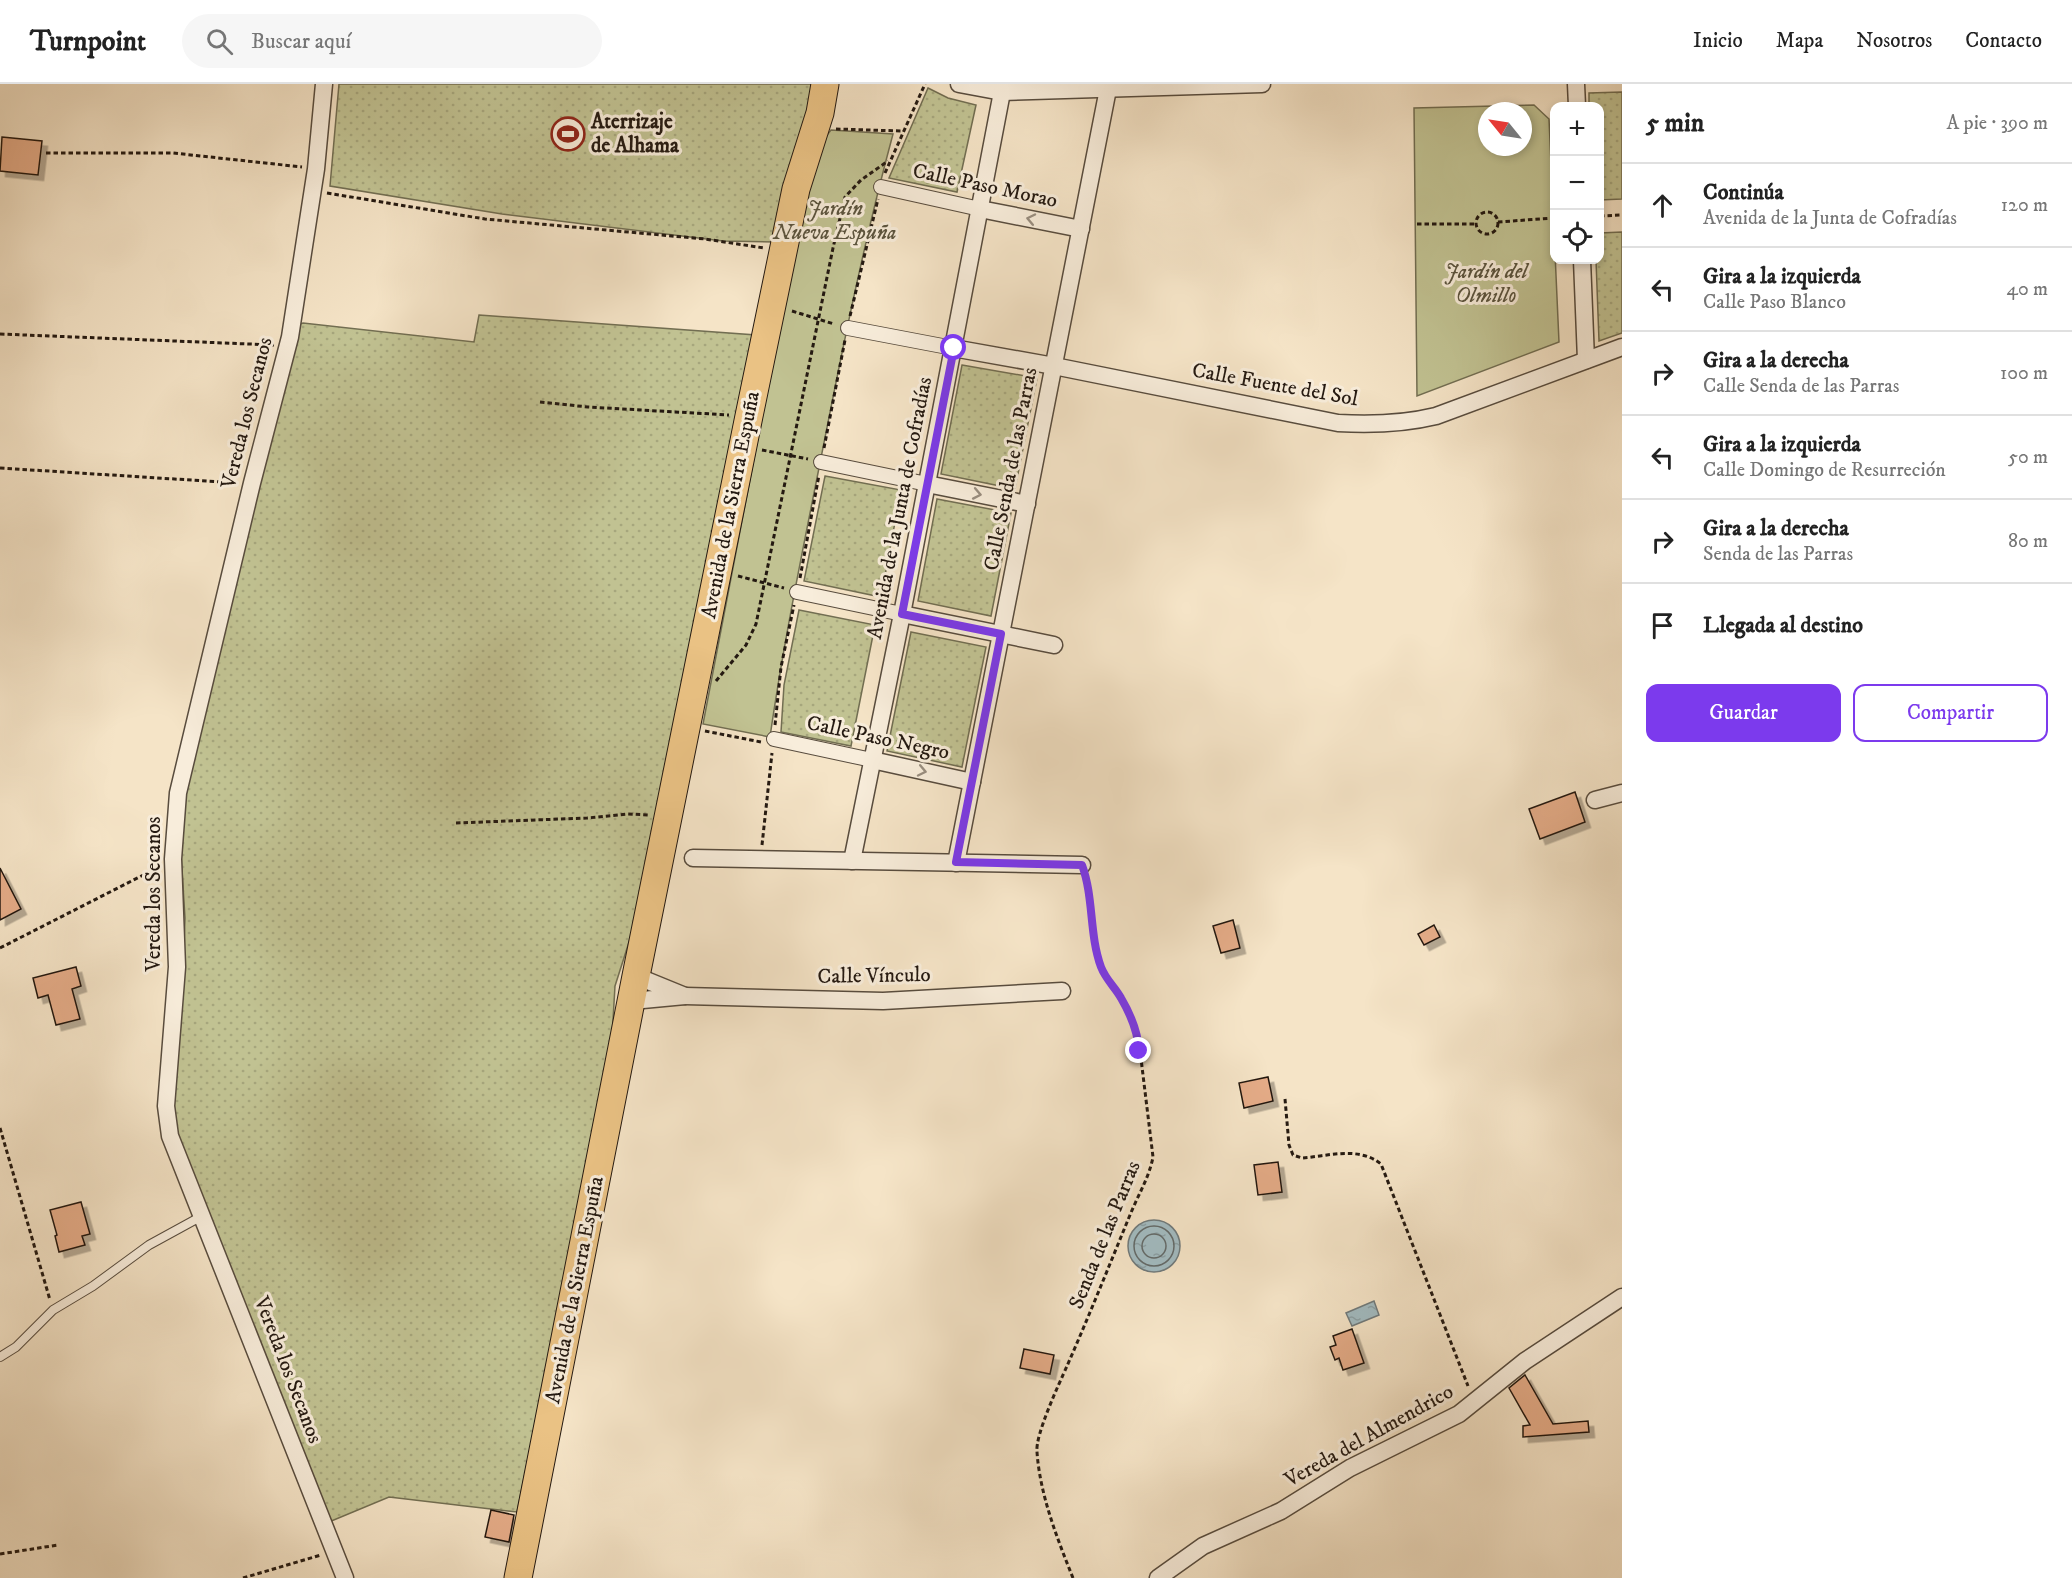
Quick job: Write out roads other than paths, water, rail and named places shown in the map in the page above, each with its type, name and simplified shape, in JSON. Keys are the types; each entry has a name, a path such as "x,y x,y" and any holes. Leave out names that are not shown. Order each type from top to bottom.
{"main road":[{"name":"Avenida de la Sierra Espuña","path":"825,84 826,121"},
{"name":"Avenida de la Sierra Espuña","path":"634,989 625,1000 621,991 625,969 651,899 796,189 826,121 836,84"},
{"name":"Avenida de la Sierra Espuña","path":"518,1578 634,989"}],"street":[{"name":"Vereda los Secanos","path":"324,84 312,191 288,346 252,483 178,793 173,859 177,967 166,1106 170,1136 345,1578"},
{"path":"959,84 1002,92 1109,86 1262,84"},
{"path":"1576,84 1576,102"},
{"name":"Calle Senda de las Parras","path":"956,862 1109,86"},
{"name":"Avenida de la Junta de Cofradías","path":"852,861 954,348 1002,92"},
{"name":"Calle Paso Morao","path":"881,188 1081,229"},
{"path":"1582,264 1586,360"},
{"path":"848,328 954,348"},
{"name":"Calle Fuente del Sol","path":"954,348 1338,423 1377,425 1409,422 1436,416 1622,347"},
{"path":"822,462 1027,504"},
{"path":"797,592 1054,645"},
{"name":"Calle Paso Negro","path":"773,742 872,760 972,782"},
{"path":"1595,800 1622,793"},
{"path":"693,858 1082,865"},
{"name":"Calle Vínculo","path":"634,989 685,996 883,1001 1062,991"},
{"name":"Calle Vínculo","path":"634,989 685,996"},
{"name":"Vereda del Almendrico","path":"1158,1578 1203,1546 1281,1511 1350,1468 1459,1414 1525,1361 1622,1297"}],"lane":[{"path":"0,1357 16,1347 53,1311 93,1286 149,1245 202,1215"}],"water":[{"path":"1154,1220 1164,1222 1172,1228 1178,1236 1180,1246 1178,1256 1172,1264 1164,1270 1154,1272 1144,1270 1136,1264 1130,1256 1128,1246 1130,1236 1136,1228 1144,1222"},
{"path":"1374,1301 1379,1315 1352,1326 1346,1313"}],"place":[{"name":"Aterrizaje de Alhama","path":"568,134"}],"park label":[{"name":"Jardín Nueva Espuña","path":"835,221"},
{"name":"Jardín del Olmillo","path":"1486,284"}]}
